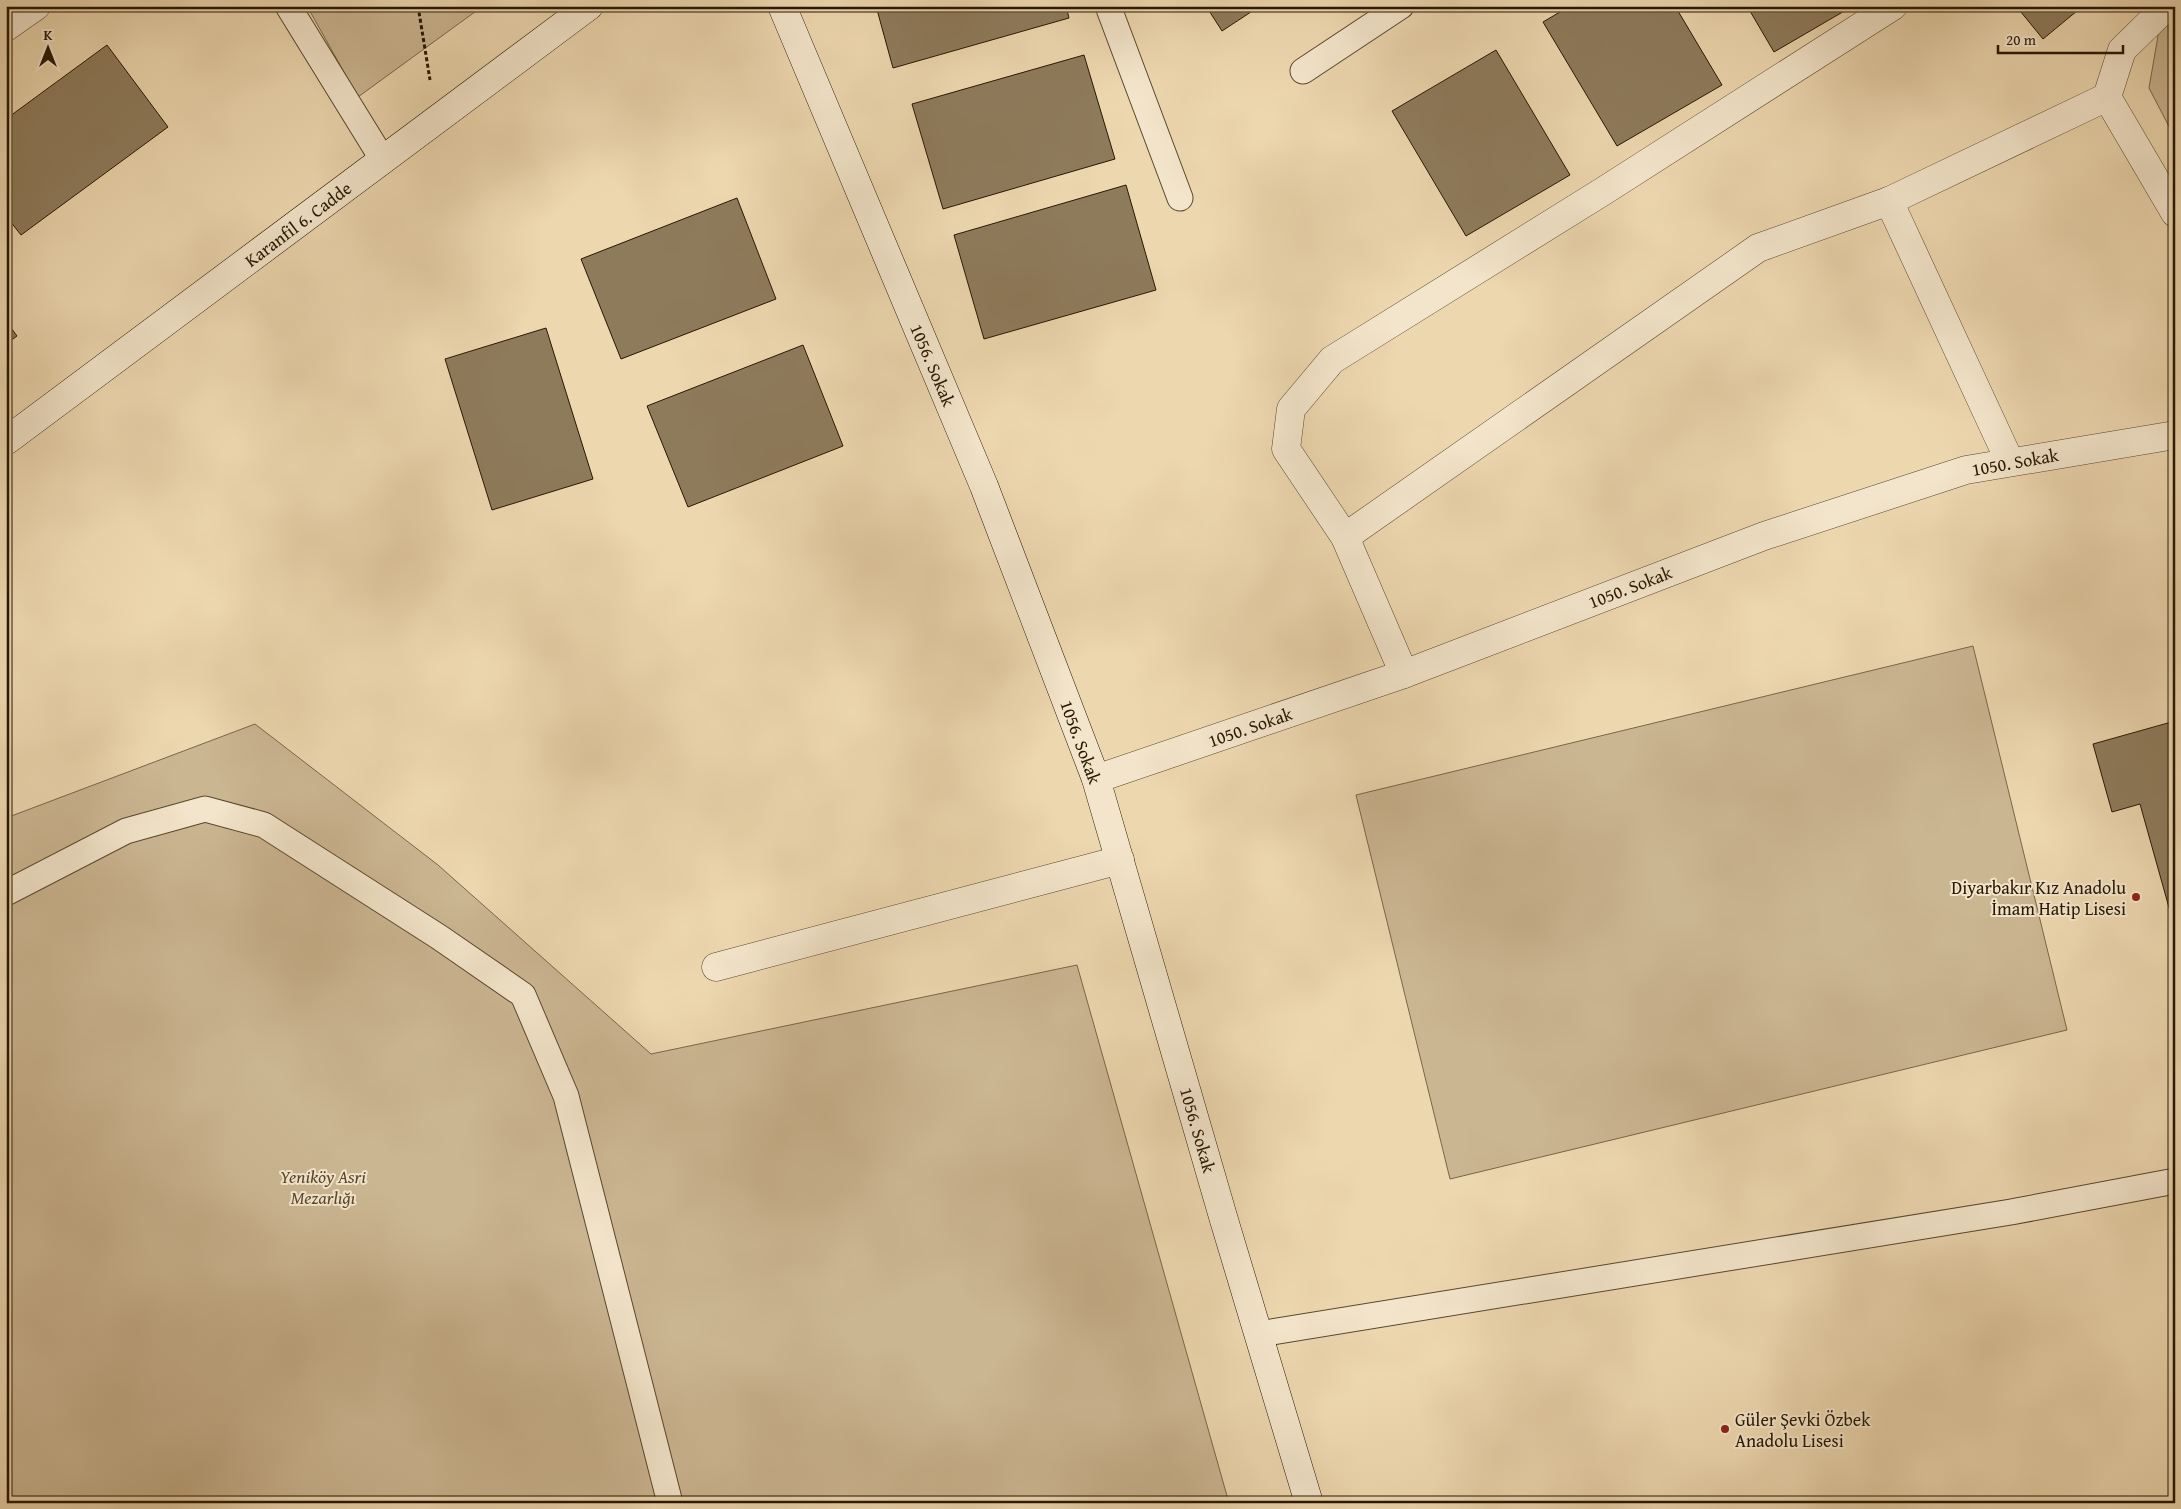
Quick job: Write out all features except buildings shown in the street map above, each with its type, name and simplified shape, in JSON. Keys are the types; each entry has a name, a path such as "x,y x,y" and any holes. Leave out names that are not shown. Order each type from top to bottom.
{"street":[{"path":"6,27 36,6"},
{"name":"Karanfil 6. Cadde","path":"6,441 589,6"},
{"name":"1056. Sokak","path":"782,6 984,486 1096,779 1309,1503"},
{"path":"1404,674 1345,537 1286,448 1291,409 1332,360 1611,186 1893,6"},
{"path":"1345,537 1758,248 1889,201 2107,97 2122,50 2166,6"},
{"path":"2107,97 2175,213"},
{"path":"1889,201 2010,462"},
{"name":"1050. Sokak","path":"1096,779 1404,674 1764,536 1966,470 2175,435"},
{"path":"716,967 1120,860"}],"lane":[{"path":"288,6 383,160"},
{"path":"1108,6 1180,198"},
{"path":"1303,71 1401,6"},
{"path":"6,893 126,831 205,809 264,825 439,938 523,995 566,1096 670,1503"},
{"path":"1259,1334 2011,1212 2175,1181"}],"path":[{"path":"418,6 437,120"}],"green space":[{"path":"307,6 483,6 358,97"},
{"path":"2175,19 2175,138 2149,88 2159,30"},
{"path":"1973,646 2067,1030 1450,1179 1356,795"},
{"name":"Yeniköy Asri Mezarlığı","path":"255,724 438,865 651,1054 1077,965 1229,1503 6,1503 6,818"}],"place":[{"name":"Diyarbakır Kız Anadolu İmam Hatip Lisesi","path":"2136,897"},
{"name":"Güler Şevki Özbek Anadolu Lisesi","path":"1725,1429"}]}
